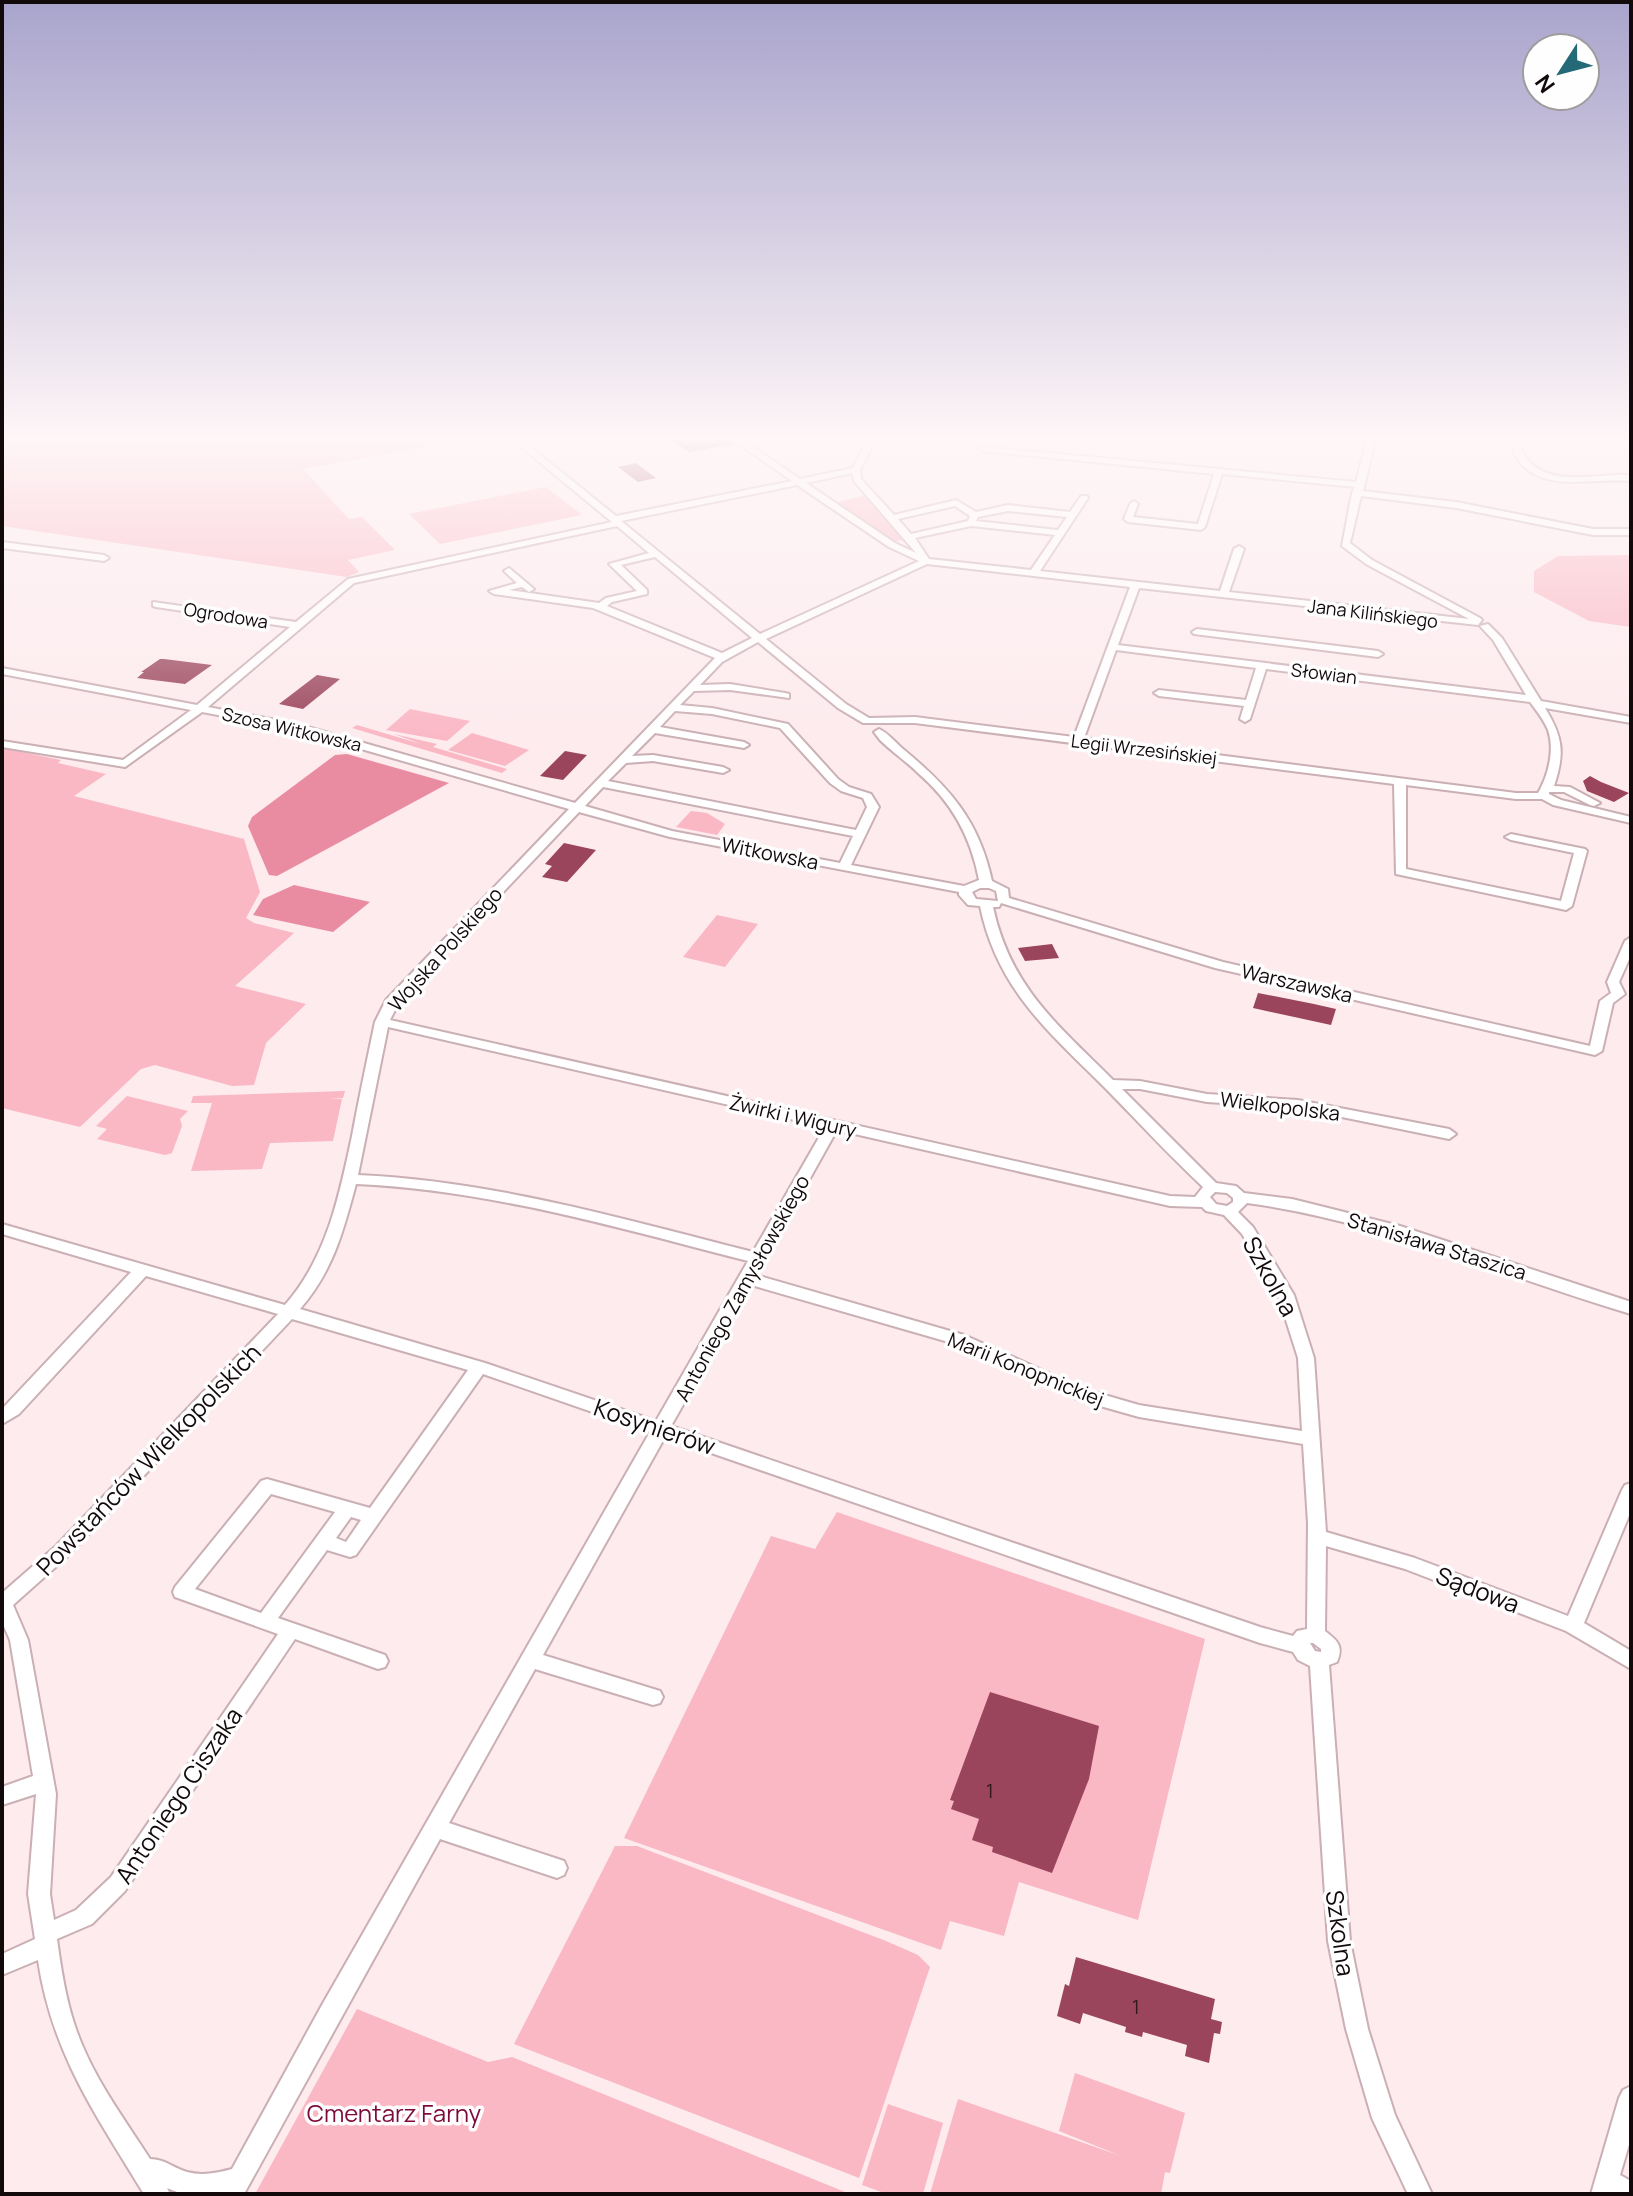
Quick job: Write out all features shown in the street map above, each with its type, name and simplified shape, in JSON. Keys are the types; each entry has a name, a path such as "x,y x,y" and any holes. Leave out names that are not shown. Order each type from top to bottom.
{"street":[{"name":"Ogrodowa","path":"2,744 122,765 200,708 347,583 362,577 534,539"},
{"path":"640,539 853,715 867,721 865,728 879,732 937,782 959,809 977,847 986,883"},
{"path":"883,539 910,556 926,561"},
{"path":"912,539 926,561"},
{"path":"1034,573 1057,539"},
{"path":"1345,539 1347,546 1369,562 1479,623 1497,638 1553,730 1556,754 1572,797 1631,820"},
{"path":"2,545 104,558"},
{"path":"1223,595 1239,549"},
{"path":"600,607 609,600 644,592 614,564 657,554"},
{"name":"Jana Kilińskiego","path":"926,561 1479,623"},
{"name":"Wojska Polskiego","path":"291,1310 310,1287 328,1256 350,1179 382,1022 393,1000 722,657 926,561"},
{"path":"509,571 538,597"},
{"path":"524,584 494,591 600,607 722,657"},
{"path":"1078,740 1135,585"},
{"name":"Ogrodowa","path":"156,604 296,625"},
{"path":"1197,632 1378,654"},
{"path":"1295,670 1301,644"},
{"name":"Słowian","path":"1113,647 1536,702 1631,720"},
{"path":"1245,719 1262,665"},
{"name":"Szosa Witkowska","path":"2,671 324,734 576,807"},
{"path":"690,688 730,687 785,696"},
{"path":"1159,693 1250,704"},
{"path":"672,708 712,711 784,726 834,781 845,789 867,796 873,807 844,867"},
{"name":"Legii Wrzesińskiej","path":"867,721 878,719 889,723 915,720 1516,796 1545,793 1553,802 1572,797"},
{"path":"879,732 889,729 889,723"},
{"path":"652,729 744,745"},
{"path":"1545,793 1556,754"},
{"path":"623,760 653,758 723,770"},
{"path":"1400,781 1400,871 1566,906 1581,851 1511,837"},
{"path":"600,783 858,834"},
{"path":"1572,797 1631,813"},
{"name":"Witkowska","path":"576,807 670,834 966,890"},
{"path":"986,883 1003,890 1003,900 986,905 969,900 965,895 966,890 986,883"},
{"name":"Warszawska","path":"1003,900 1220,965 1595,1051 1607,1001 1625,995"},
{"path":"986,905 993,937 1009,974 1038,1013 1212,1187"},
{"path":"1625,995 1613,982 1631,941"},
{"name":"Żwirki i Wigury","path":"382,1022 1170,1201 1204,1202 1215,1210 1235,1204"},
{"name":"Wielkopolska","path":"1110,1084 1140,1085 1207,1098 1298,1104 1449,1134"},
{"name":"Antoniego Zamysłowskiego","path":"236,2186 833,1125"},
{"path":"350,1179 405,1180 469,1187 757,1258"},
{"path":"1204,1202 1203,1193 1212,1187 1226,1187 1235,1204"},
{"name":"Stanisława Staszica","path":"1235,1204 1292,1204 1395,1230 1631,1308"},
{"name":"Szkolna","path":"1235,1204 1297,1322 1306,1358 1317,1536 1306,1656 1319,1660 1339,1941 1357,2029 1384,2118 1420,2194"},
{"name":"Kosynierów","path":"2,1229 291,1310 479,1367 1246,1631 1308,1640"},
{"path":"2,1418 13,1410 143,1269"},
{"name":"Marii Konopnickiej","path":"746,1278 958,1339 1079,1394 1139,1411 1311,1439"},
{"name":"Powstańców Wielkopolskich","path":"2,1603 62,1551 291,1310"},
{"path":"324,1542 350,1550 479,1367"},
{"path":"373,1516 267,1486 182,1592 378,1661"},
{"path":"1573,1626 1631,1490"},
{"path":"265,1622 347,1509"},
{"name":"Sądowa","path":"1317,1536 1409,1563 1573,1626 1631,1661"},
{"path":"2,1603 19,1640 43,1781 45,1816 39,1894 53,1988 72,2049 85,2076 158,2194"},
{"name":"Antoniego Ciszaka","path":"2,1965 84,1917 107,1898 291,1630"},
{"path":"530,1659 653,1697"},
{"path":"2,1796 43,1781"},
{"path":"435,1828 557,1868"},
{"path":"1631,2098 1606,2188 1631,2194"},
{"path":"144,2171 163,2170 177,2180 198,2186 236,2186"}],"green space":[{"path":"93,539 384,539 395,550 348,560 359,572 347,577"},
{"path":"435,539 462,539 440,544"},
{"path":"1631,555 1631,627 1589,621 1534,592 1534,571 1558,556"},
{"path":"410,709 470,721 447,741 386,730"},
{"path":"357,725 421,744 394,734 437,744 433,747 507,769 502,773 352,728"},
{"path":"472,733 529,750 505,766 448,750"},
{"path":"2,748 61,760 58,763 106,774 74,796 244,839 260,892 246,918 294,933 235,986 306,1004 266,1043 254,1085 232,1086 155,1065 141,1069 80,1127 2,1108"},
{"path":"691,811 707,813 725,824 717,835 676,827"},
{"path":"717,915 758,924 725,967 683,957"},
{"path":"345,1091 343,1098 329,1099 342,1099 333,1141 270,1143 262,1169 191,1171 212,1103 191,1103 193,1096"},
{"path":"127,1096 188,1111 180,1119 182,1126 172,1153 165,1155 97,1139 107,1129 96,1126"},
{"path":"837,1512 1205,1639 1138,1920 1019,1882 1004,1936 950,1921 941,1950 624,1838 771,1536 815,1549"},
{"path":"615,1846 637,1846 886,1941 918,1955 930,1967 859,2178 514,2044"},
{"name":"Cmentarz Farny","path":"357,2009 488,2062 512,2057 850,2194 255,2194"},
{"path":"1075,2073 1185,2113 1170,2173 1165,2172 1161,2194 930,2194 958,2099 1121,2156 1059,2131"},
{"path":"888,2104 943,2123 923,2194 887,2194 862,2185"}],"shaded area":[{"path":"347,754 449,783 277,876 269,875 248,826 252,817 335,755"},
{"path":"294,885 370,902 333,932 253,915 263,899"}],"building":[{"path":"160,659 212,665 185,684 137,678"},
{"path":"317,675 340,679 303,709 279,704"},
{"path":"565,751 587,755 563,780 540,776"},
{"path":"1590,776 1629,793 1614,802 1587,791 1583,781"},
{"path":"564,843 596,850 567,882 542,877 552,866 545,864"},
{"path":"1052,944 1059,958 1025,961 1018,948"},
{"path":"1258,993 1336,1009 1331,1025 1253,1008"},
{"path":"990,1692 1099,1726 1089,1779 1052,1873 992,1852 993,1847 972,1840 979,1819 951,1809 954,1801 950,1800"},
{"path":"1076,1957 1215,1999 1211,2019 1222,2022 1220,2034 1214,2033 1209,2063 1185,2056 1187,2045 1143,2032 1142,2037 1125,2032 1126,2027 1083,2013 1080,2024 1057,2016"}]}
